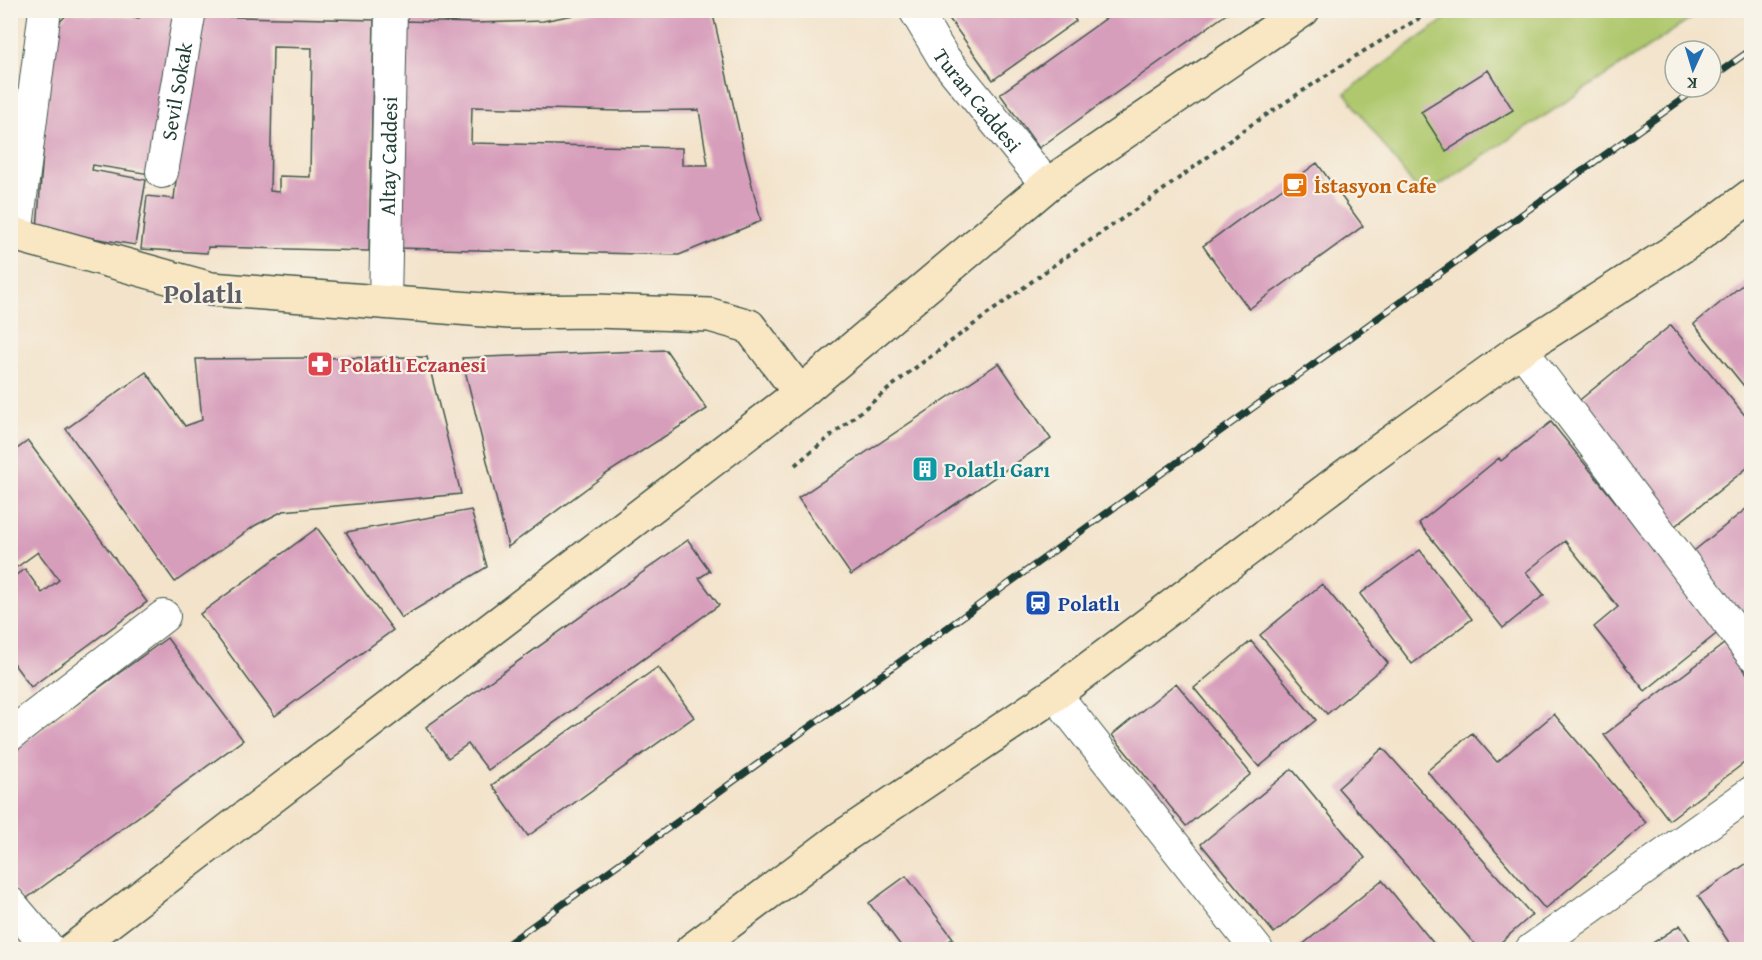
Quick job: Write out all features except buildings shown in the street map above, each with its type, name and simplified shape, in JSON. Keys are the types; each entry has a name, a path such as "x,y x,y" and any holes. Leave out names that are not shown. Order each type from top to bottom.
{"street":[{"path":"45,10 13,234 211,289 510,312 596,311 710,315 749,326 800,393"},
{"name":"Sevil Sokak","path":"162,172 190,10"},
{"name":"Altay Caddesi","path":"385,302 391,10"},
{"name":"Turan Caddesi","path":"915,10 943,57 1047,185"},
{"path":"72,950 800,393 1047,185 1303,10"},
{"path":"692,950 841,838 1056,694 1364,462 1521,349 1693,239 1752,195"},
{"path":"1521,349 1752,654"},
{"path":"10,735 164,616"},
{"path":"1056,694 1257,950"},
{"path":"1532,950 1752,792"},
{"path":"10,903 50,950"}],"path":[{"path":"795,465 907,374 1248,127 1359,54 1433,10"}],"green space":[{"path":"1456,11 1703,11 1422,197 1345,93"}],"railway":[{"path":"1723,70 1752,49"},
{"path":"499,950 1682,99"}],"place":[{"name":"İstasyon Cafe","path":"1295,185"},
{"name":"Polatlı Eczanesi","path":"320,364"},
{"name":"Polatlı Garı","path":"925,469"},
{"name":"Polatlı","path":"1038,603"}],"district":[{"name":"Polatlı","path":"203,293"}]}
